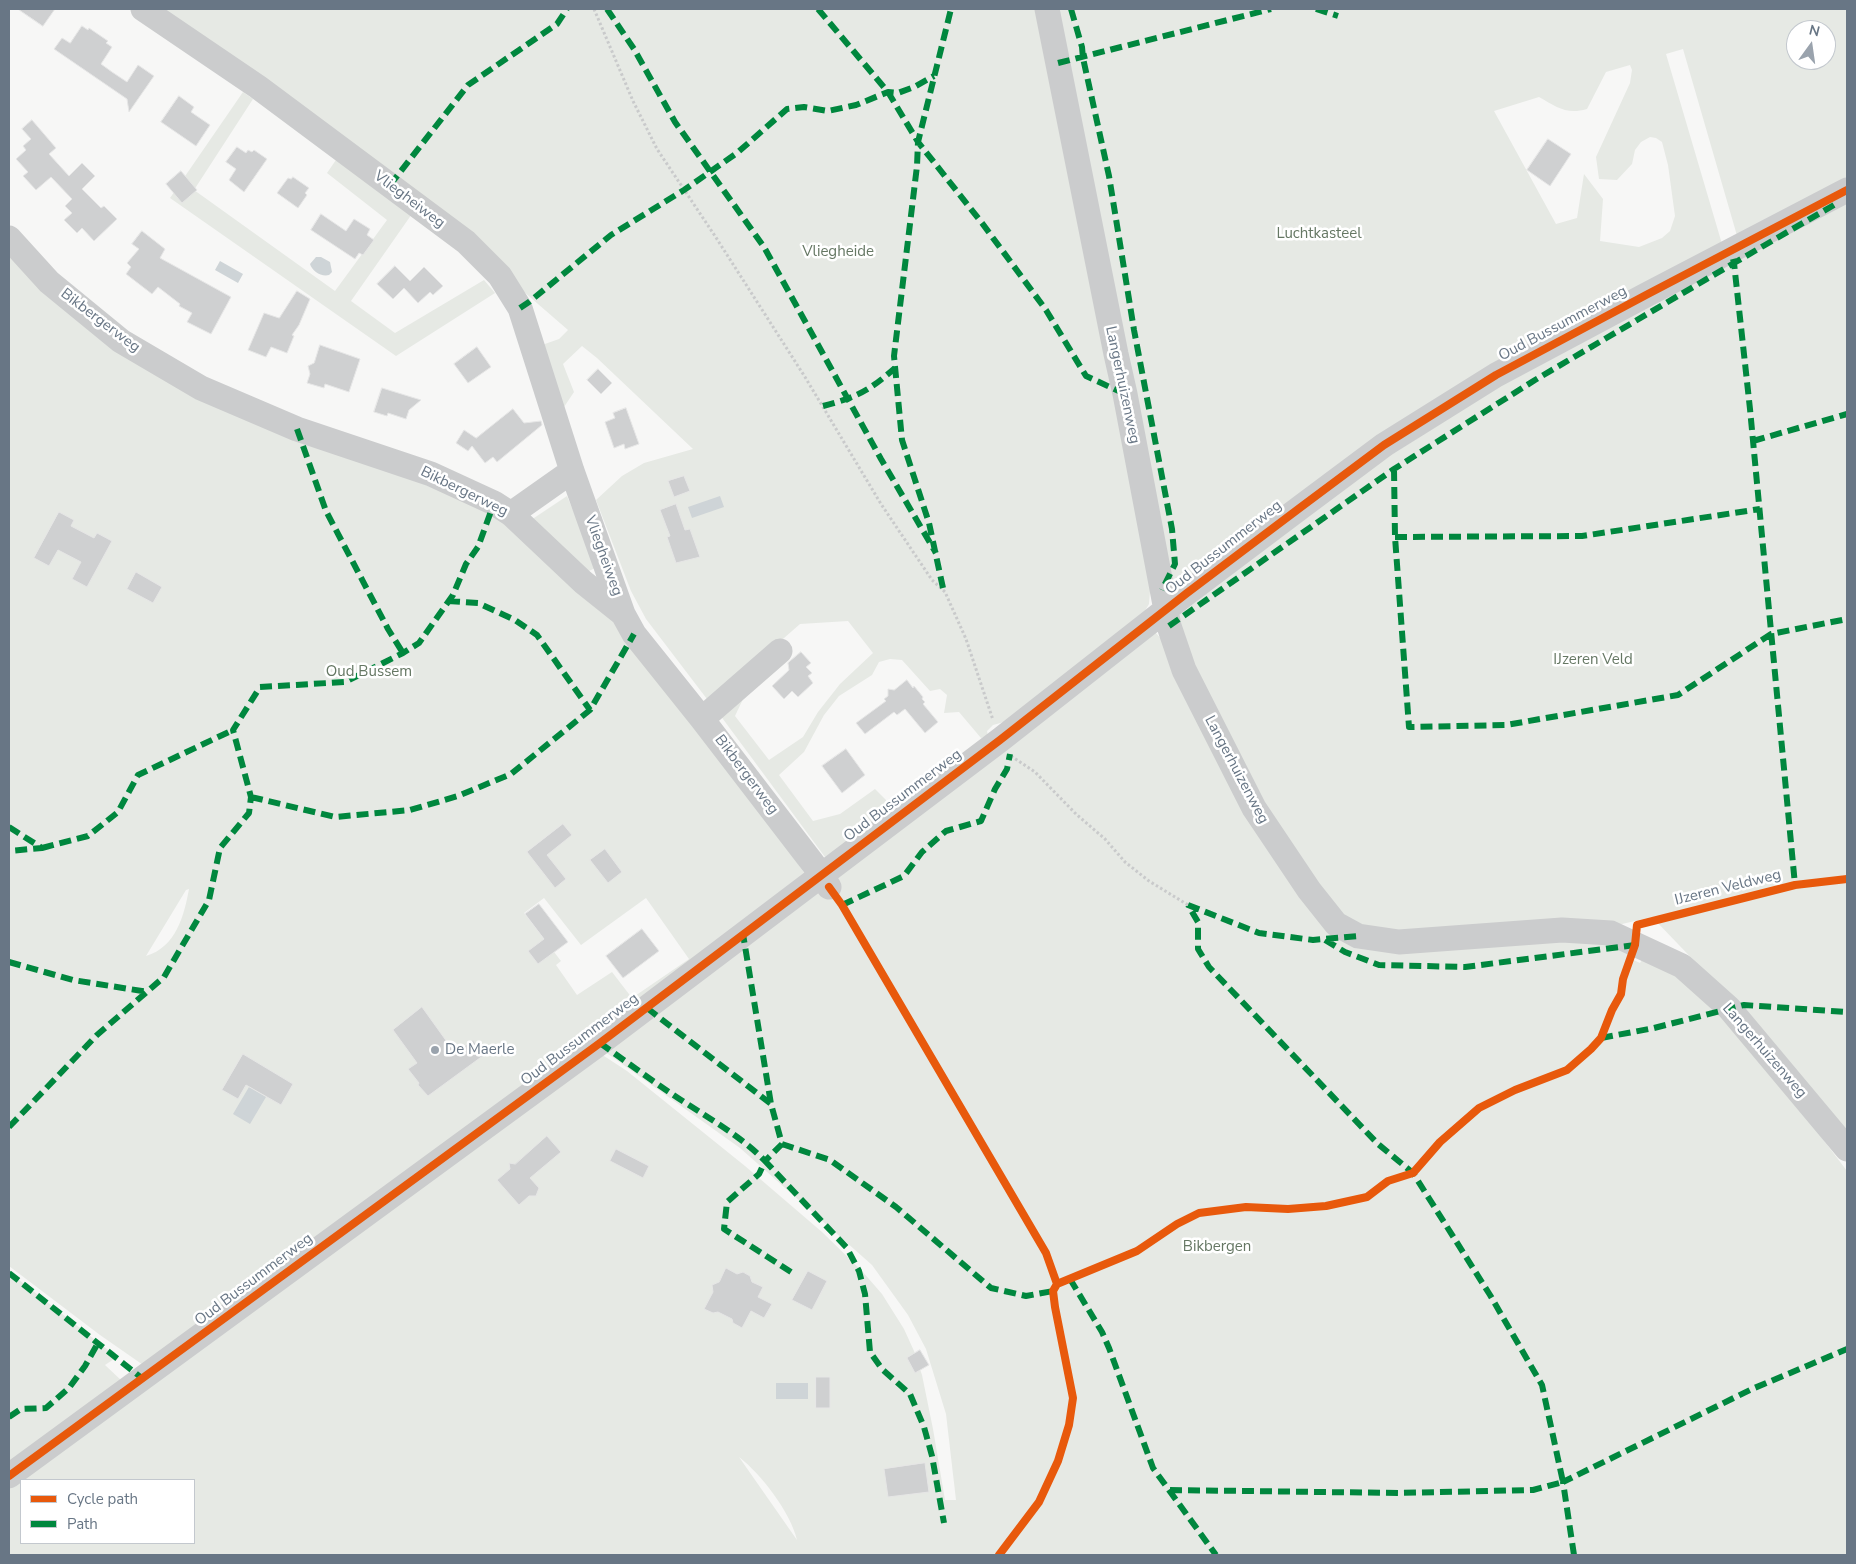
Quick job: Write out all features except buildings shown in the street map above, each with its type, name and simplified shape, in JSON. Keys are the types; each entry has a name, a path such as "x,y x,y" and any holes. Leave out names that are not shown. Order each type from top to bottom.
{"street":[{"name":"Vliegheiweg","path":"143,9 258,88 466,242 500,276 520,308 572,471 623,614"},
{"name":"Langerhuizenweg","path":"1047,9 1114,344 1126,394 1169,626 1184,670 1254,808 1309,890 1336,924 1358,936 1399,942 1562,930 1611,933 1682,966 1729,1008 1847,1150"},
{"name":"Oud Bussummerweg","path":"9,1476 592,1049 825,881 1000,740 1166,610 1293,512 1384,446 1496,375 1654,290 1847,190"},
{"name":"Bikbergerweg","path":"9,238 49,282 121,341 201,388 298,429 431,474 494,503 511,514 583,582 623,614 634,634 702,719 825,881"},
{"path":"511,514 572,471"},
{"path":"702,719 780,651"}],"path":[{"path":"594,9 633,101 657,148 805,377 881,504 932,580 945,592 966,639 1000,740 1013,758 1035,772 1076,814 1105,839 1125,862 1149,881 1188,904"}],"green space":[{"name":"Vliegheide","path":"154,9 1038,9 1151,579 1149,604 1139,621 1004,722 993,725 987,731 988,736 981,738 959,712 944,713 947,695 940,689 930,691 902,660 890,659 879,662 872,675 839,696 824,715 804,752 779,775 813,821 840,814 875,789 896,810 825,857 720,715 744,697 735,716 769,760 803,737 818,712 840,684 873,653 848,621 800,624 710,703 646,619 631,591 596,500 622,476 644,463 693,449 582,346 563,364 574,392 564,407 542,345 559,339 568,330 523,291"},
{"name":"Luchtkasteel","path":"1054,9 1847,9 1847,185 1740,246 1683,49 1666,54 1722,244 1181,589 1171,588","holes":["1630,65 1632,70 1630,83 1596,157 1599,179 1617,180 1632,164 1635,150 1641,142 1650,137 1662,142 1668,165 1675,216 1670,231 1662,238 1639,247 1600,241 1603,199 1584,174 1577,218 1556,224 1494,111 1539,97 1562,109 1573,111 1587,109 1606,72"]},
{"path":"243,92 253,99 194,190 335,291 387,220 327,173 338,157 414,211 351,301 395,333 484,280 495,293 396,356 170,198"},
{"name":"IJzeren Veld","path":"1847,199 1847,1142 1729,997 1652,917 1622,924 1557,922 1397,935 1348,924 1332,905 1218,735 1174,618 1189,608 1227,570 1498,380"},
{"path":"9,247 79,319 511,523 618,621 725,758 805,874 1155,632 1165,643 1333,931 1558,937 1630,949 1627,957 1640,963 1644,956 1697,986 1787,1092 1847,1171 1847,1555 9,1555 9,1482 596,1056 604,1056 627,1071 745,1166 822,1232 862,1271 882,1294 904,1329 914,1351 922,1375 945,1500 956,1500 946,1414 926,1349 908,1315 872,1265 740,1148 587,1039 146,1367 100,1335 9,1266","holes":["189,889 177,929 165,946 146,956 186,890","544,898 581,945 646,898 689,959 632,998 612,972 577,995 556,965 561,961 524,913","739,1457 756,1473 782,1506 794,1529 797,1540"]},
{"path":"567,496 597,567 585,573 528,522"},
{"path":"9,1272 117,1357 105,1365 123,1382 9,1465"}],"shaded area":[{"path":"316,257 321,257 330,262 332,272 329,275 317,273 313,269 310,264"},
{"path":"220,261 243,274 238,283 215,270"},
{"path":"720,496 724,507 692,518 688,507"},
{"path":"249,1087 266,1097 250,1124 233,1114"},
{"path":"776,1383 808,1383 808,1399 776,1399"}],"marked path":[{"path":"390,185 468,85 557,24 567,9"},
{"path":"607,9 634,49 675,122 764,247 881,459 936,553"},
{"path":"818,9 888,92 918,142 982,223 1046,310 1086,376 1125,394"},
{"path":"943,588 929,523 902,440 894,356 917,166 918,142 951,9"},
{"path":"1071,9 1082,47 1109,176 1134,330 1172,529 1175,564 1162,590"},
{"path":"1058,63 1271,9"},
{"path":"1316,9 1338,16"},
{"path":"520,308 611,235 684,190 737,153 787,109 804,107 828,111 856,105 888,92 898,93 934,76"},
{"path":"1733,259 1734,263 1834,205"},
{"path":"1169,626 1394,469 1535,380 1734,263 1750,409 1795,885"},
{"path":"823,406 845,400 862,392 895,368"},
{"path":"1753,441 1847,414"},
{"path":"297,429 326,511 388,629 403,653"},
{"path":"1394,469 1395,537 1409,727 1506,725 1678,695 1771,634 1847,619"},
{"path":"9,1127 97,1035 164,977 209,900 220,848 249,813 251,797 233,730 260,687 345,682 419,643 453,595 466,564 478,547 494,503"},
{"path":"1395,537 1582,536 1760,509"},
{"path":"448,601 478,603 515,620 537,635 590,710"},
{"path":"251,797 335,817 410,810 458,796 511,774 590,710 634,634"},
{"path":"42,848 88,836 118,812 138,775 233,730"},
{"path":"842,905 904,876 922,852 946,831 981,821 995,789 1007,769 1010,754"},
{"path":"9,827 42,848 9,851"},
{"path":"1188,905 1259,933 1313,940 1358,936"},
{"path":"1170,1490 1398,1493 1533,1490 1563,1482 1542,1385 1490,1295 1413,1173 1378,1144 1209,967 1198,949 1198,922 1188,905"},
{"path":"600,1043 663,1088 732,1133 765,1161 782,1144 771,1104 743,934"},
{"path":"1325,940 1345,952 1379,965 1465,967 1635,945"},
{"path":"9,962 73,980 148,992"},
{"path":"1601,1038 1654,1028 1744,1005 1847,1012"},
{"path":"647,1008 771,1104"},
{"path":"782,1144 830,1160 896,1207 991,1288 1026,1296 1053,1291"},
{"path":"791,1272 724,1229 727,1202 759,1174 765,1161 847,1248 859,1271 865,1294 870,1352 882,1369 910,1394 924,1427 932,1456 944,1523"},
{"path":"9,1273 143,1379"},
{"path":"1070,1279 1102,1332 1153,1468 1216,1555"},
{"path":"9,1417 21,1409 46,1408 69,1388 85,1366 98,1343"},
{"path":"1574,1555 1563,1482 1752,1389 1847,1349"}],"cycle path":[{"path":"9,1476 600,1043 1000,740 1187,593 1384,445 1496,375 1847,190"},
{"name":"IJzeren Veldweg","path":"999,1555 1039,1502 1058,1461 1069,1425 1073,1398 1055,1307 1053,1291 1057,1284 1137,1251 1177,1224 1199,1213 1246,1207 1288,1209 1326,1206 1367,1197 1388,1181 1413,1173 1440,1142 1479,1108 1515,1090 1567,1070 1591,1049 1601,1038 1612,1010 1621,994 1623,979 1635,945 1637,925 1795,885 1847,879"},
{"path":"829,887 842,905 1046,1253 1057,1284"}],"place":[{"name":"De Maerle","path":"435,1050"}],"park label":[{"name":"Oud Bussem","path":"369,672"},
{"name":"Bikbergen","path":"1217,1247"}]}
